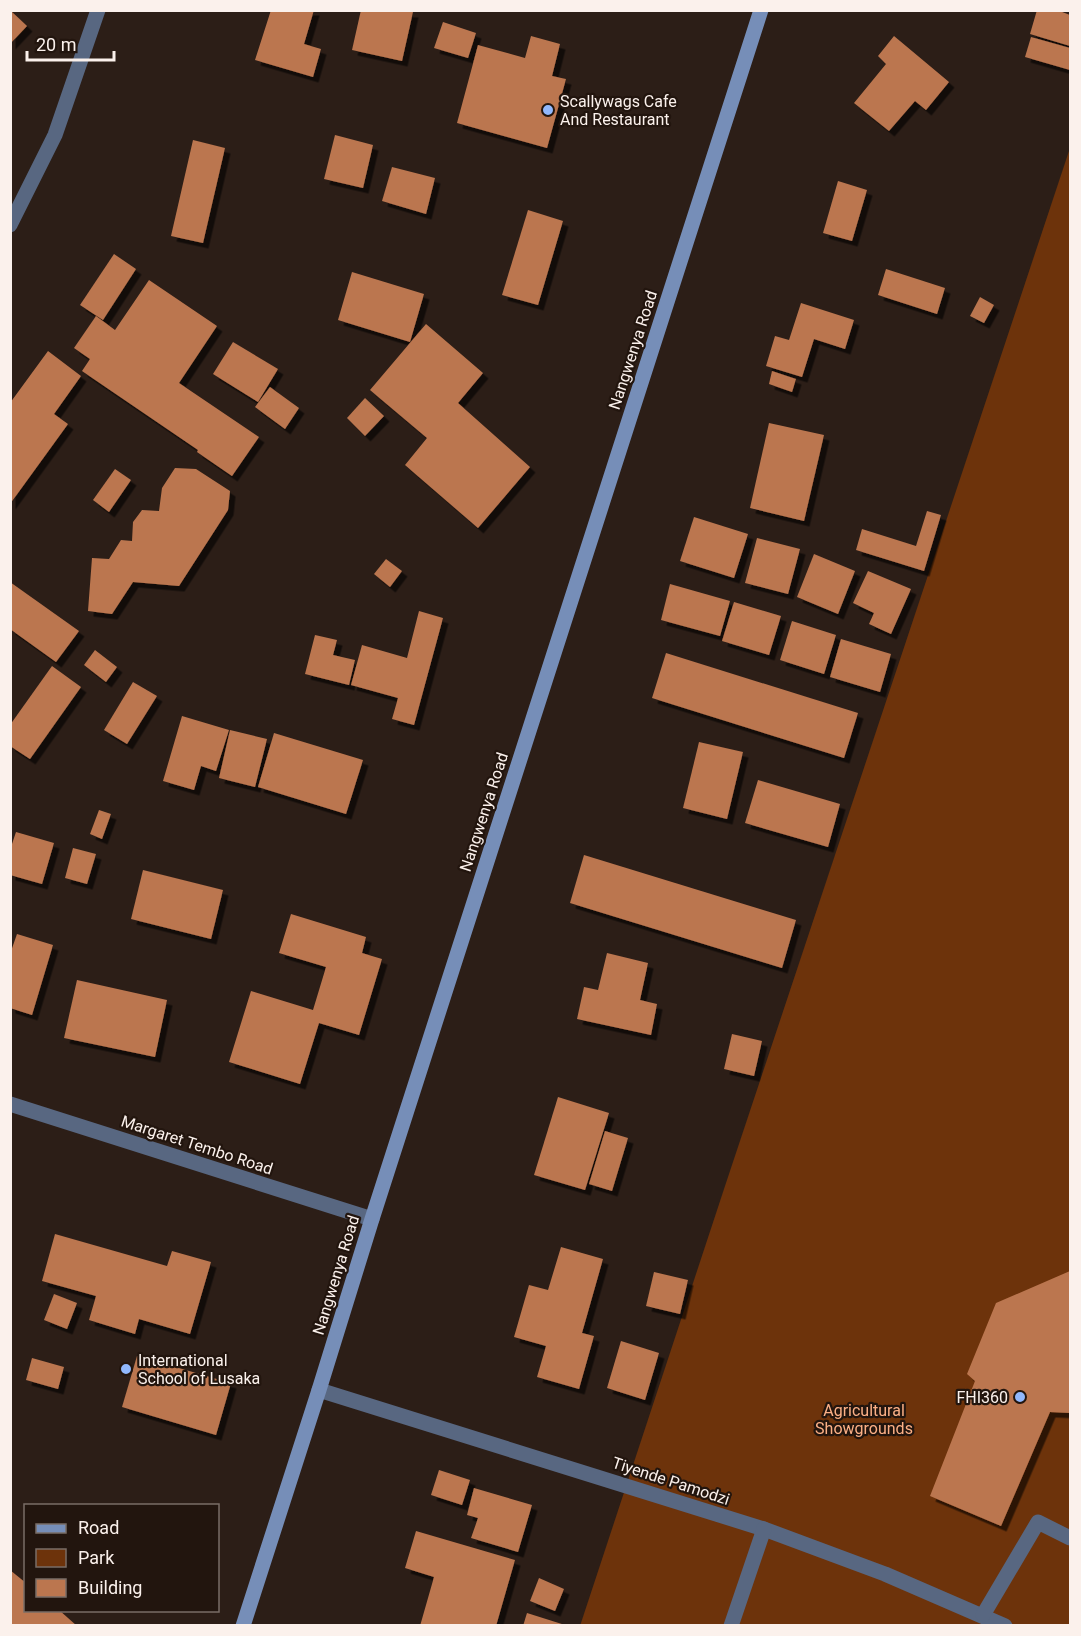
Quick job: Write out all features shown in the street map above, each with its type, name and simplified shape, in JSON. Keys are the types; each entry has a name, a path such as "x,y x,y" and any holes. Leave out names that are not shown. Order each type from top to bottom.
{"main road":[{"name":"Nangwenya Road","path":"243,1626 761,10"}],"street":[{"path":"10,225 55,135 98,10"},
{"name":"Margaret Tembo Road","path":"10,1104 372,1219"},
{"name":"Tiyende Pamodzi","path":"319,1390 764,1529 885,1574 1005,1626"},
{"path":"983,1615 1038,1522 1071,1538"},
{"path":"731,1626 764,1529"}],"green space":[{"name":"Agricultural Showgrounds","path":"1070,148 1070,1625 580,1626 725,1186"}],"building":[{"path":"10,10 27,26 10,44"},
{"path":"271,10 314,10 304,44 321,49 313,77 255,60"},
{"path":"361,10 413,12 402,61 352,50"},
{"path":"1037,10 1057,10 1070,15 1070,46 1030,34"},
{"path":"443,22 476,33 468,58 434,48"},
{"path":"531,36 560,44 552,76 566,79 547,148 457,123 478,45 525,58"},
{"path":"894,36 949,82 926,110 915,101 889,131 854,103 886,64 878,56"},
{"path":"1031,37 1070,48 1070,70 1025,57"},
{"path":"335,135 373,145 363,188 324,179"},
{"path":"193,140 225,148 203,243 171,236"},
{"path":"392,167 435,178 426,214 382,201"},
{"path":"838,181 867,190 852,241 823,233"},
{"path":"528,210 563,221 538,305 502,295"},
{"path":"114,254 136,269 103,320 80,305"},
{"path":"886,269 945,288 937,314 878,295"},
{"path":"352,272 424,294 410,342 338,320"},
{"path":"149,280 217,326 179,383 259,437 232,476 197,452 198,450 82,371 90,359 74,348 96,316 115,330"},
{"path":"980,297 994,305 984,323 970,316"},
{"path":"801,303 854,320 845,349 814,339 802,377 766,366 775,336 789,340"},
{"path":"426,324 483,373 458,403 530,467 478,528 405,465 427,438 370,390"},
{"path":"233,342 278,369 258,402 213,374"},
{"path":"48,351 81,376 54,414 68,424 10,504 10,403"},
{"path":"772,371 796,379 792,392 769,384"},
{"path":"270,387 299,408 285,429 255,407"},
{"path":"365,398 384,416 365,436 347,418"},
{"path":"769,423 824,435 804,521 750,508"},
{"path":"175,468 196,469 230,491 228,510 179,586 133,582 112,614 88,611 92,558 109,559 121,540 132,541 133,522 142,510 159,511 162,488"},
{"path":"115,469 131,480 109,512 93,500"},
{"path":"927,511 941,515 924,571 856,550 862,529 916,546"},
{"path":"694,517 748,534 734,578 680,561"},
{"path":"757,538 800,549 788,594 745,583"},
{"path":"814,554 855,571 838,614 797,597"},
{"path":"386,559 402,571 390,587 374,574"},
{"path":"868,571 911,589 891,634 869,624 874,613 853,603"},
{"path":"10,582 79,631 56,662 10,629"},
{"path":"670,584 730,601 720,636 661,620"},
{"path":"734,602 781,616 769,655 722,641"},
{"path":"419,611 443,618 414,725 392,719 398,698 351,685 362,645 407,658"},
{"path":"792,621 836,635 824,674 780,660"},
{"path":"315,635 337,640 333,655 355,660 349,685 305,674"},
{"path":"841,639 891,654 880,692 830,677"},
{"path":"95,650 117,667 106,682 84,665"},
{"path":"666,653 858,713 844,758 652,698"},
{"path":"52,666 81,687 30,759 10,746 10,725"},
{"path":"133,682 157,696 127,744 104,730"},
{"path":"182,716 229,730 216,771 201,766 194,790 163,781"},
{"path":"230,730 267,739 255,787 219,778"},
{"path":"274,733 363,760 346,814 258,787"},
{"path":"699,742 743,752 727,819 683,808"},
{"path":"758,780 840,804 828,847 745,823"},
{"path":"99,810 111,814 102,839 90,834"},
{"path":"16,832 54,843 42,884 10,875 10,850"},
{"path":"73,848 96,854 87,884 65,878"},
{"path":"584,855 796,920 782,968 570,903"},
{"path":"143,870 223,890 211,939 131,919"},
{"path":"291,914 366,937 362,953 382,959 359,1035 319,1023 300,1084 229,1062 251,991 313,1010 326,967 279,953"},
{"path":"17,934 53,945 32,1015 10,1008 10,954"},
{"path":"607,953 648,963 640,1000 657,1004 651,1035 577,1019 584,987 598,990"},
{"path":"77,980 167,1000 155,1057 64,1038"},
{"path":"732,1034 762,1041 754,1076 724,1069"},
{"path":"558,1097 609,1113 585,1190 534,1175"},
{"path":"605,1131 628,1138 612,1191 589,1184"},
{"path":"55,1234 167,1266 172,1251 211,1262 190,1334 139,1319 135,1334 89,1320 96,1296 42,1281"},
{"path":"561,1247 603,1259 582,1333 594,1336 579,1389 537,1377 546,1346 514,1337 529,1285 548,1290"},
{"name":"FHI360","path":"1070,1271 1070,1413 1050,1412 1001,1526 930,1496 975,1381 967,1374 996,1303"},
{"path":"654,1272 688,1280 680,1314 646,1306"},
{"path":"54,1294 77,1303 67,1329 44,1320"},
{"path":"621,1341 659,1353 645,1400 607,1388"},
{"path":"137,1356 231,1383 216,1435 122,1407"},
{"path":"32,1358 64,1367 58,1389 26,1380"},
{"path":"439,1470 470,1480 462,1505 431,1495"},
{"path":"474,1488 532,1505 518,1552 471,1538 478,1518 467,1515"},
{"path":"416,1531 515,1560 496,1626 420,1626 434,1577 405,1568"},
{"path":"10,1570 24,1581 24,1612 61,1612 77,1626 10,1626"},
{"path":"539,1578 564,1589 555,1611 530,1601"},
{"path":"527,1613 565,1625 565,1626 523,1626"}],"place":[{"name":"Scallywags Cafe And Restaurant","path":"548,110"},
{"name":"International School of Lusaka","path":"126,1369"},
{"name":"FHI360","path":"1020,1397"}]}
